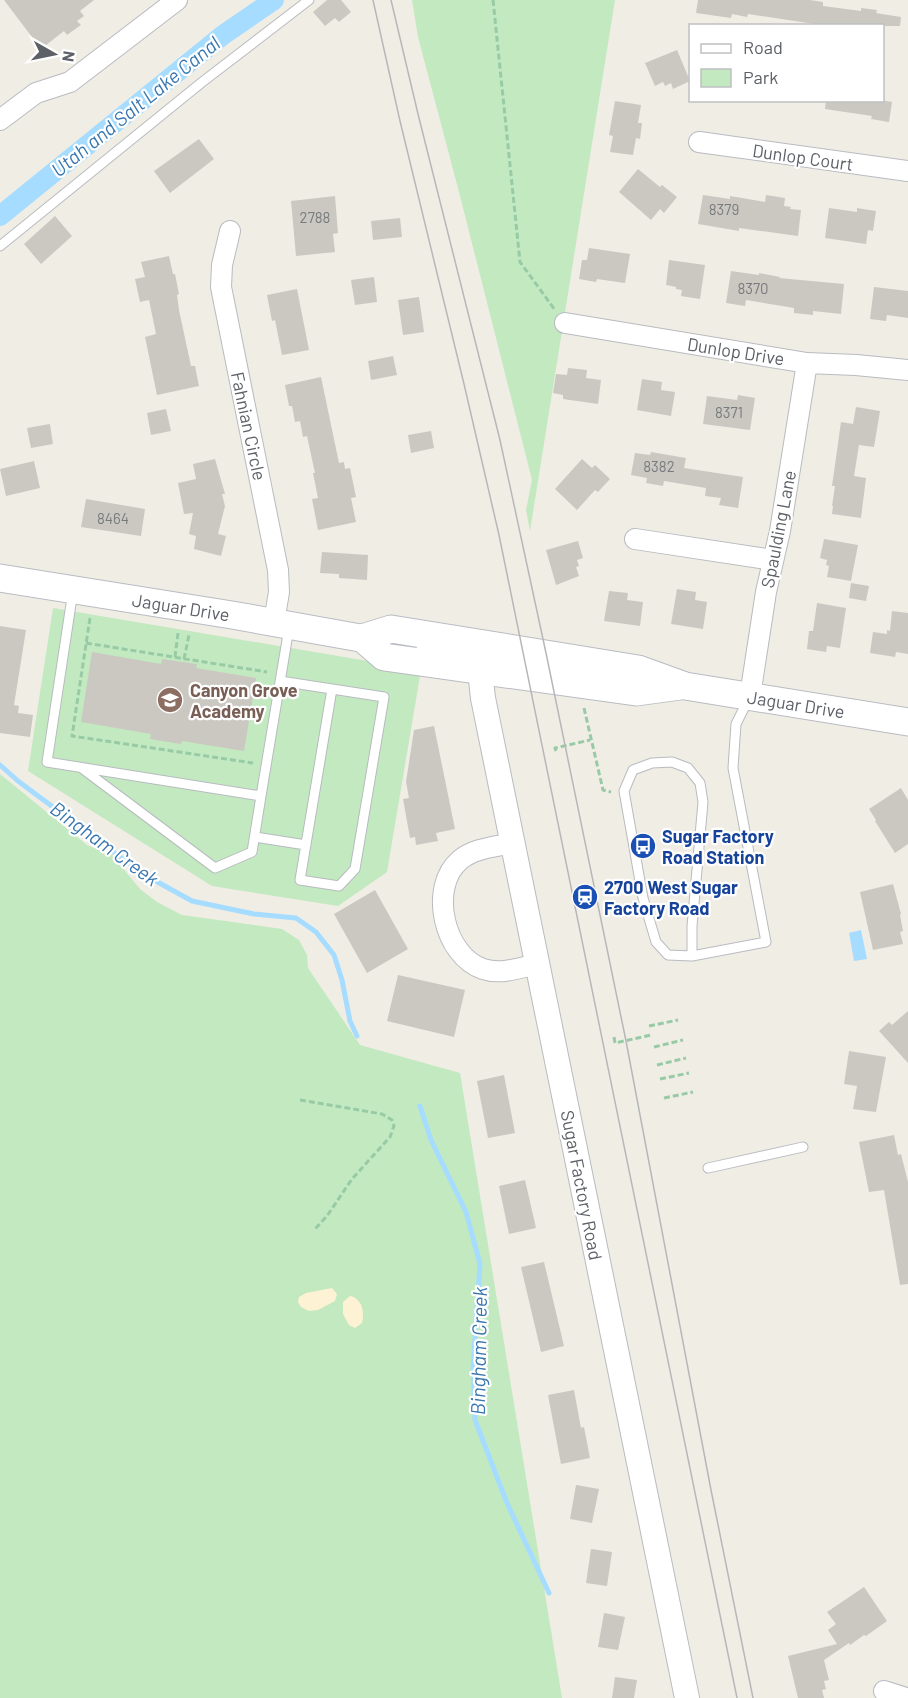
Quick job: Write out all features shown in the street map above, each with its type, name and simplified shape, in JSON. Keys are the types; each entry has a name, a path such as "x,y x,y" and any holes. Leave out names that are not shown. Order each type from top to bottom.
{"main road":[{"name":"Jaguar Drive","path":"0,578 362,638 391,629 638,669 685,686 908,722"},
{"path":"362,638 456,654 480,671"},
{"name":"Jaguar Drive","path":"480,671 636,692 685,686"}],"street":[{"path":"0,120 36,93 70,82 177,0"},
{"name":"Dunlop Court","path":"699,142 908,171"},
{"name":"Fahnian Circle","path":"230,231 222,265 221,287 278,570 282,624"},
{"name":"Dunlop Drive","path":"565,323 807,363 908,370"},
{"name":"Spaulding Lane","path":"750,696 807,363"},
{"path":"636,539 773,560"},
{"name":"Sugar Factory Road","path":"480,671 483,698 687,1698"},
{"path":"513,843 472,852 459,861 445,883 443,908 445,921 456,948 464,959 473,965 491,971 501,971 537,964"},
{"path":"884,1691 906,1698"}],"lane":[{"path":"0,246 201,83 309,0"},
{"path":"73,589 47,762 261,796"},
{"path":"81,767 215,868 252,852 280,681 282,624"},
{"path":"280,681 384,697 355,869 339,886 300,880 332,690"},
{"path":"692,956 692,926 703,802 700,783 688,768 672,762 652,763 633,770 624,791 643,898 656,942 668,955 692,956 766,942 733,768 736,724 750,696"},
{"path":"255,837 306,845"},
{"path":"708,1168 803,1147"}],"path":[{"path":"493,0 520,262 565,323"},
{"path":"90,618 72,736 253,763"},
{"path":"175,657 178,633"},
{"path":"184,658 189,635"},
{"path":"86,643 267,672"},
{"path":"583,700 603,790 611,792"},
{"path":"556,752 555,748 591,740"},
{"path":"649,1026 678,1020"},
{"path":"614,1037 615,1043 651,1035"},
{"path":"654,1047 682,1040"},
{"path":"657,1065 686,1058"},
{"path":"660,1079 689,1073"},
{"path":"664,1098 693,1092"},
{"path":"300,1100 382,1114 392,1119 394,1126 390,1137 352,1179 327,1216 315,1229"}],"green space":[{"path":"412,0 615,0 530,531 526,510 532,480 418,37"},
{"path":"53,608 421,670 387,872 338,906 212,886 28,771"},
{"path":"0,774 87,845 112,855 140,889 157,902 182,915 282,929 299,940 307,955 308,968 360,1045 460,1073 562,1698 0,1698"}],"sand":[{"path":"332,1288 337,1294 335,1301 318,1310 309,1311 301,1307 298,1302 299,1297 306,1293"},
{"path":"350,1296 360,1303 363,1311 362,1323 355,1328 349,1325 343,1314 343,1302"}],"water":[{"path":"861,930 867,959 854,961 849,933"}],"building":[{"path":"4,0 94,0 80,11 84,16 77,21 81,25 67,35 64,31 41,49"},
{"path":"327,0 341,0 351,12 339,22 335,18 325,26 313,12"},
{"path":"698,0 810,0 823,2 823,6 861,11 861,8 877,10 876,13 901,17 900,26 884,26 884,24 815,24 748,14 747,17 732,14 731,18 696,13"},
{"path":"677,50 689,81 673,89 671,83 665,86 663,82 655,86 645,63"},
{"path":"615,101 641,105 638,123 642,123 640,139 636,138 633,155 610,152 613,136 609,135"},
{"path":"826,102 892,102 889,122 871,119 872,116 825,109"},
{"path":"199,139 214,159 170,193 154,171"},
{"path":"638,169 677,197 664,213 660,209 651,220 619,192"},
{"path":"703,195 730,199 730,196 765,202 766,195 785,198 784,206 801,210 798,236 739,228 739,231 698,224"},
{"path":"335,196 338,233 333,234 335,252 296,256 291,201"},
{"path":"829,208 857,212 857,208 876,211 873,231 868,230 866,244 825,238"},
{"path":"55,216 72,236 41,264 24,244"},
{"path":"400,218 402,237 373,240 371,221"},
{"path":"589,248 630,254 625,283 579,279 582,260 587,260"},
{"path":"169,256 179,294 177,295 179,310 191,366 195,366 199,386 157,395 145,337 156,334 149,300 140,302 135,279 145,277 141,262"},
{"path":"669,260 705,265 700,299 681,296 682,290 666,285"},
{"path":"731,271 844,284 841,314 813,311 813,315 794,313 794,308 746,300 745,306 726,303"},
{"path":"374,277 377,302 355,305 351,280"},
{"path":"874,287 908,291 908,318 887,315 886,321 870,319"},
{"path":"297,289 309,350 282,355 267,295"},
{"path":"419,297 424,332 403,335 398,300"},
{"path":"393,356 397,375 371,380 368,361"},
{"path":"568,368 587,370 586,378 601,380 598,404 563,399 563,395 553,393 556,374 567,375"},
{"path":"321,377 339,463 344,462 345,469 350,468 356,497 351,498 356,522 318,530 312,499 318,498 307,436 303,437 300,421 295,422 285,385"},
{"path":"642,379 662,382 661,390 675,392 671,416 637,410"},
{"path":"738,395 755,398 750,430 703,424 707,396 737,400"},
{"path":"856,407 880,411 874,447 859,445 854,476 866,478 861,518 832,514 835,486 832,486 841,422 853,424"},
{"path":"166,409 171,431 151,435 147,413"},
{"path":"50,424 53,444 31,448 27,428"},
{"path":"431,431 434,448 411,453 408,435"},
{"path":"651,452 686,458 684,468 743,477 738,508 719,505 721,498 705,496 706,488 664,481 663,486 646,483 647,478 631,475 635,453 650,455"},
{"path":"215,459 225,494 222,494 225,506 218,534 226,536 221,556 194,549 196,536 189,534 193,513 184,514 178,483 196,479 193,464"},
{"path":"582,459 592,468 595,465 610,479 598,492 595,490 577,510 555,489"},
{"path":"34,461 40,488 6,496 0,469"},
{"path":"86,499 145,509 141,536 81,527"},
{"path":"824,539 858,545 851,581 827,577 829,566 826,565 827,560 820,558"},
{"path":"578,541 583,558 577,560 579,566 576,567 579,576 556,585 546,550"},
{"path":"322,552 368,555 367,580 339,578 339,574 320,573"},
{"path":"851,583 869,586 866,601 849,598"},
{"path":"677,589 696,592 695,600 707,602 703,629 671,624"},
{"path":"609,591 628,593 627,600 643,602 640,626 604,621"},
{"path":"817,603 846,608 840,648 827,646 826,652 807,649 809,631 813,631"},
{"path":"892,611 908,613 908,654 896,652 895,657 870,653 873,632 887,634 887,630 890,631"},
{"path":"0,626 26,630 14,705 19,706 18,713 33,715 30,737 0,733"},
{"path":"92,652 161,664 162,659 197,664 196,668 256,678 244,751 182,741 181,744 150,739 151,734 81,722"},
{"path":"434,726 455,829 436,833 438,841 416,845 415,837 410,838 403,799 409,798 406,782 414,730"},
{"path":"901,788 908,800 908,844 895,853 869,809"},
{"path":"893,884 901,914 903,931 900,932 903,944 873,950 860,892"},
{"path":"375,890 408,949 367,973 334,914"},
{"path":"398,975 465,990 454,1037 387,1021"},
{"path":"908,1011 908,1063 879,1031 889,1022 892,1025"},
{"path":"849,1051 886,1057 876,1112 853,1109 857,1086 844,1084"},
{"path":"504,1075 515,1133 488,1138 477,1081"},
{"path":"894,1135 898,1155 901,1154 908,1182 908,1284 900,1285 884,1190 869,1192 859,1142"},
{"path":"525,1180 536,1228 509,1234 499,1186"},
{"path":"544,1262 564,1346 541,1352 521,1267"},
{"path":"574,1390 581,1428 584,1427 590,1458 561,1464 548,1395"},
{"path":"576,1485 599,1489 592,1523 570,1519"},
{"path":"591,1549 612,1552 607,1586 586,1583"},
{"path":"864,1587 887,1621 824,1660 829,1680 824,1681 826,1689 822,1690 824,1698 798,1698 788,1656 837,1644 828,1630 836,1624 827,1612"},
{"path":"604,1613 625,1617 618,1650 598,1647"},
{"path":"615,1677 637,1680 634,1698 612,1698"}],"waterway":[{"name":"Utah and Salt Lake Canal","path":"0,216 223,35 274,0"},
{"name":"Bingham Creek","path":"0,765 18,781 143,874 192,901 254,914 296,918 316,932 334,955 342,980 350,1021 357,1036"},
{"name":"Bingham Creek","path":"420,1106 431,1140 466,1212 480,1264 473,1368 475,1420 507,1503 549,1593"}],"tram line":[{"path":"373,0 499,535 737,1698"},
{"path":"391,0 500,440 546,653 626,1041 753,1698"}],"place":[{"name":"Canyon Grove Academy","path":"170,700"},
{"name":"Sugar Factory Road Station","path":"643,846"},
{"name":"2700 West Sugar Factory Road","path":"585,897"}]}
